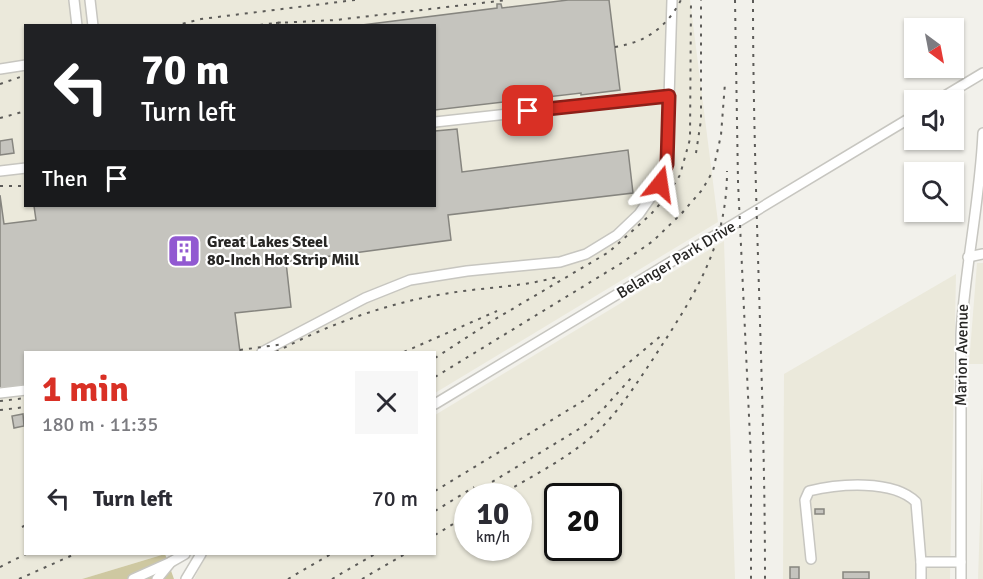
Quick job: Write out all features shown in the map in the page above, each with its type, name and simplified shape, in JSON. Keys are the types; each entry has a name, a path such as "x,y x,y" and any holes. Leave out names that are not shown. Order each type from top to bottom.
{"street":[{"path":"74,0 77,24"},
{"path":"90,0 93,24"},
{"path":"264,351 365,298 410,280 467,271 560,262 580,257 602,246 649,203 660,184 667,164 672,0"},
{"path":"0,69 24,65"},
{"path":"955,90 983,73"},
{"path":"436,122 669,96"},
{"name":"Belanger Park Drive","path":"436,403 904,122"},
{"name":"Marion Avenue","path":"961,579 961,334 983,133"},
{"path":"0,171 24,168"},
{"path":"968,257 983,254"},
{"path":"0,393 24,390"},
{"path":"811,559 805,500 809,491 862,484 903,494 916,502 921,579"},
{"path":"133,579 183,555"},
{"path":"186,579 200,555"},
{"path":"157,579 173,561"},
{"path":"921,562 961,562"}],"shaded area":[{"path":"0,0 690,0 718,222 436,392 436,351 24,351 24,555 162,555 82,579 0,579"},
{"path":"724,241 735,579 194,579 206,555 436,555 436,414"},
{"path":"977,263 983,263 983,364 969,364"},
{"path":"956,274 950,579 783,579 784,374"},
{"path":"982,464 983,579 978,579"},
{"path":"165,555 174,579 82,579"}],"building":[{"path":"568,0 609,0 620,90 436,110 436,24 370,24 497,8 497,4 501,4 502,8"},
{"name":"Great Lakes Steel 80-Inch Hot Strip Mill","path":"457,129 462,172 628,150 633,193 448,215 451,240 286,262 291,307 235,313 240,351 24,351 24,386 0,389 0,195 4,224 36,220 34,207 436,207 436,131"},
{"path":"12,139 14,153 0,155 0,141"},
{"path":"23,414 24,426 14,428 12,416"},
{"path":"815,509 824,509 824,514 815,514"},
{"path":"790,567 799,567 799,579 790,579"},
{"path":"843,572 869,572 869,579 843,579"}],"railway":[{"path":"182,24 201,19 355,0"},
{"path":"276,23 336,20 507,0"},
{"path":"615,47 626,45 654,32 669,18 681,0"},
{"path":"436,357 492,321 609,252 651,214 667,196 680,175 690,139 691,0"},
{"path":"696,153 701,120 701,0"},
{"path":"735,0 738,182 751,459 751,579"},
{"path":"753,0 765,579"},
{"path":"268,24 284,22"},
{"path":"0,84 24,76"},
{"path":"436,376 620,264 653,241 682,213 702,190 713,171 721,135 725,83"},
{"path":"0,118 24,112"},
{"path":"521,483 575,450 598,431 634,387 653,359 705,271 721,224 727,171"},
{"path":"0,186 24,186"},
{"path":"278,351 339,323 405,302 560,276"},
{"path":"406,351 497,311"},
{"path":"436,490 583,401 663,334"},
{"path":"240,350 284,344"},
{"path":"490,483 584,426 632,377"},
{"path":"0,401 24,398"},
{"path":"0,410 24,407"},
{"path":"436,510 454,499"},
{"path":"436,534 454,523"},
{"path":"0,567 24,555"},
{"path":"19,579 73,555"},
{"path":"288,579 329,555"},
{"path":"332,579 373,555"},
{"path":"362,579 403,555"}],"place":[{"name":"Great Lakes Steel 80-Inch Hot Strip Mill","path":"184,251"}],"route":[{"path":"528,111 669,96 667,164 660,184"}]}
